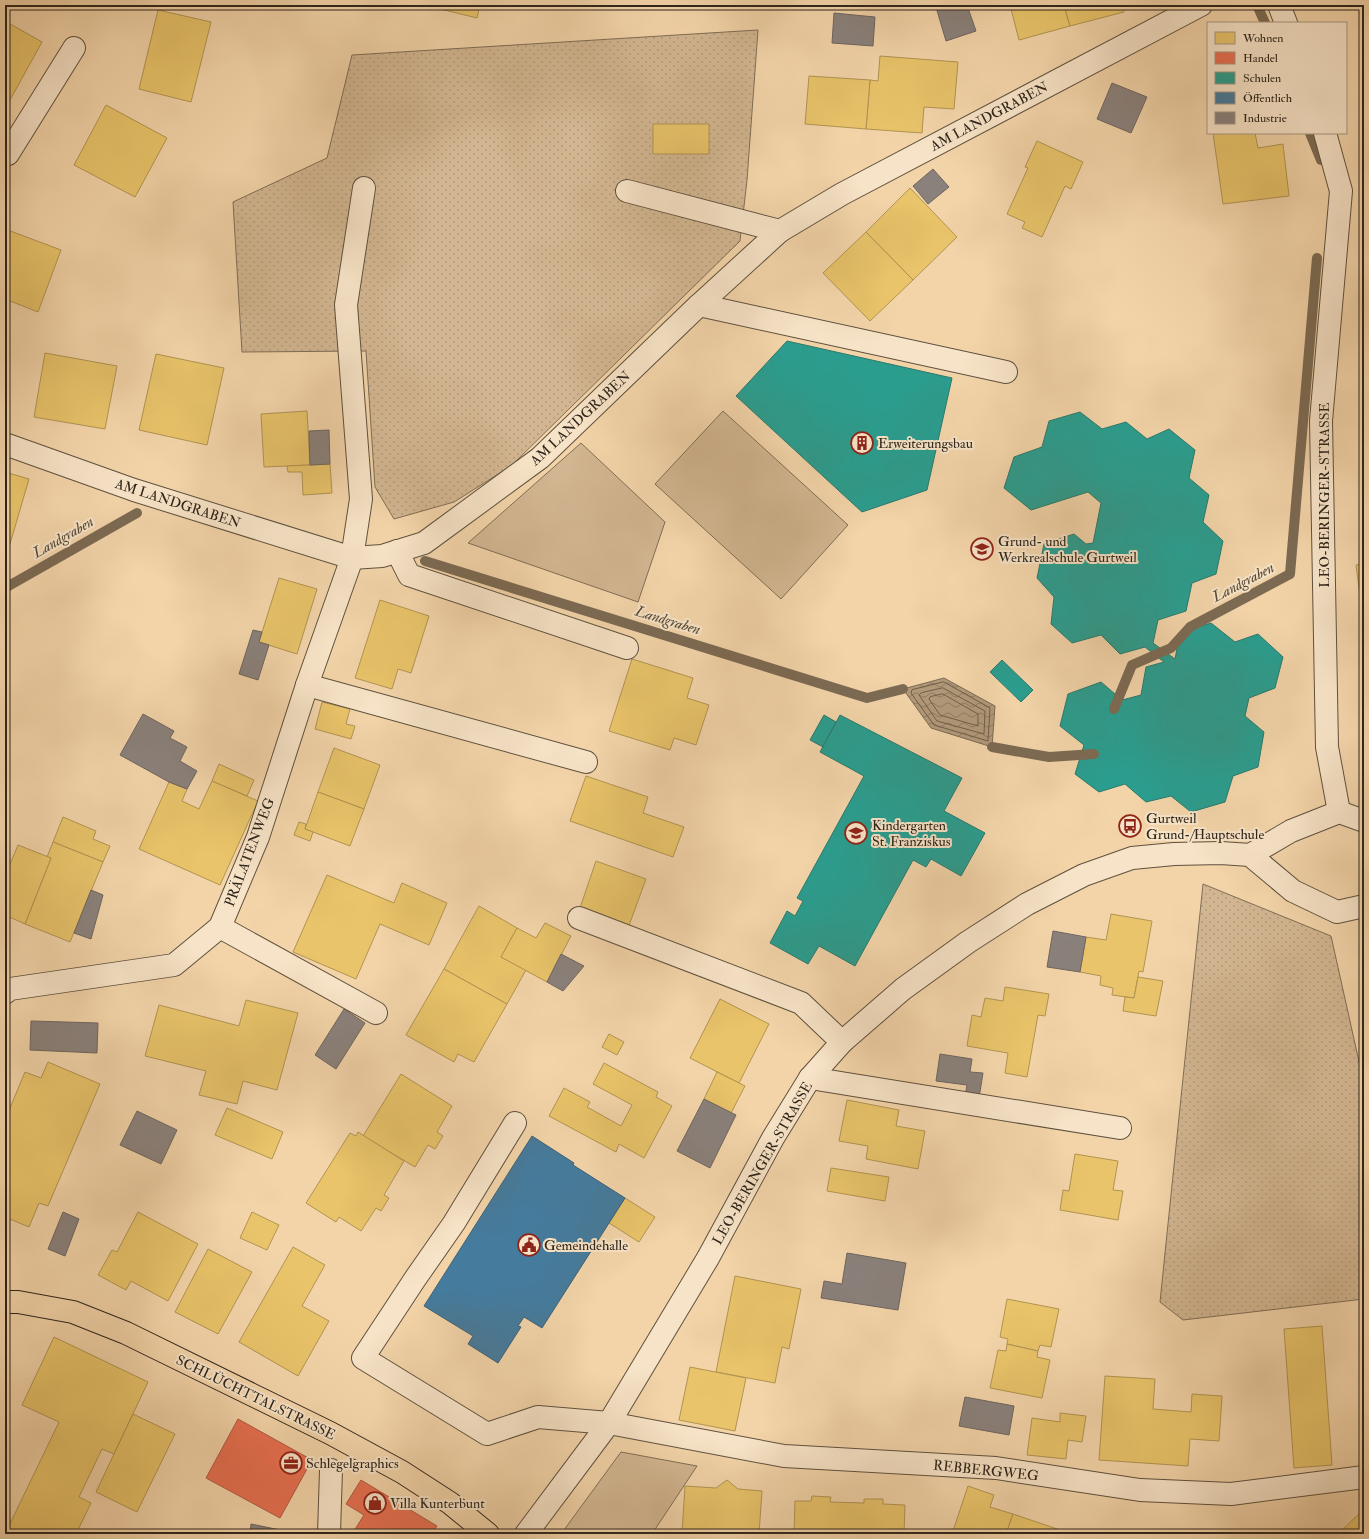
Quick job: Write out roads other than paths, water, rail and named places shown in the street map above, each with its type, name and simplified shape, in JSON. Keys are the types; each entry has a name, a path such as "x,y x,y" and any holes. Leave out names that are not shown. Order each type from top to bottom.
{"main road":[{"name":"SCHLÜCHTTALSTRASSE","path":"5,1302 18,1302 73,1312 126,1333 330,1433 402,1472 450,1503 488,1534"}],"street":[{"name":"AM LANDGRABEN","path":"5,444 134,490 352,558 382,556 424,543 540,458 699,305 780,231 842,194 1201,5"},
{"path":"1279,5 1286,22"},
{"path":"7,153 74,48"},
{"name":"LEO-BERINGER-STRASSE","path":"1326,134 1341,191 1321,421 1327,747 1339,812"},
{"path":"352,558 361,499 346,305 364,188"},
{"path":"627,191 780,231"},
{"path":"699,305 1006,372"},
{"path":"397,552 409,575 627,648"},
{"name":"PRÄLATENWEG","path":"5,993 10,989 174,964 220,927 258,837 307,685 352,558"},
{"path":"307,685 586,762"},
{"path":"1364,821 1339,812 1291,831 1250,855 1293,891 1337,912 1364,906"},
{"name":"LEO-BERINGER-STRASSE","path":"526,1534 609,1423 708,1258 773,1138 810,1078 842,1042 904,989 968,942 1027,904 1084,875 1132,858 1174,854 1221,853 1250,855"},
{"path":"579,918 801,1003 842,1042"},
{"path":"220,927 376,1013"},
{"path":"810,1078 1120,1128"},
{"name":"REBBERGWEG","path":"515,1123 454,1223 363,1358 486,1434 538,1417 609,1423 784,1456 996,1468 1140,1490 1231,1494 1364,1477"},
{"path":"329,1534 331,1470"}],"water":[{"path":"944,678 995,706 992,747 931,728 903,689"}],"waterway":[{"name":"Landgraben","path":"1257,5 1265,22"},
{"name":"Landgraben","path":"1310,134 1321,160"},
{"name":"Landgraben","path":"1114,709 1132,665 1171,648 1190,627 1290,574 1317,258"},
{"name":"Landgraben","path":"5,588 137,513"},
{"name":"Landgraben","path":"425,561 867,698 903,689"},
{"name":"Landgraben","path":"992,747 1049,757 1094,754"}],"place":[{"name":"Erweiterungsbau","path":"862,443"},
{"name":"Grund- und Werkrealschule Gurtweil","path":"982,549"},
{"name":"Gurtweil Grund-/Hauptschule","path":"1130,826"},
{"name":"Kindergarten St. Franziskus","path":"856,833"},
{"name":"Gemeindehalle","path":"529,1245"},
{"name":"Schlegelgraphics","path":"291,1463"},
{"name":"Villa Kunterbunt","path":"375,1503"}]}
